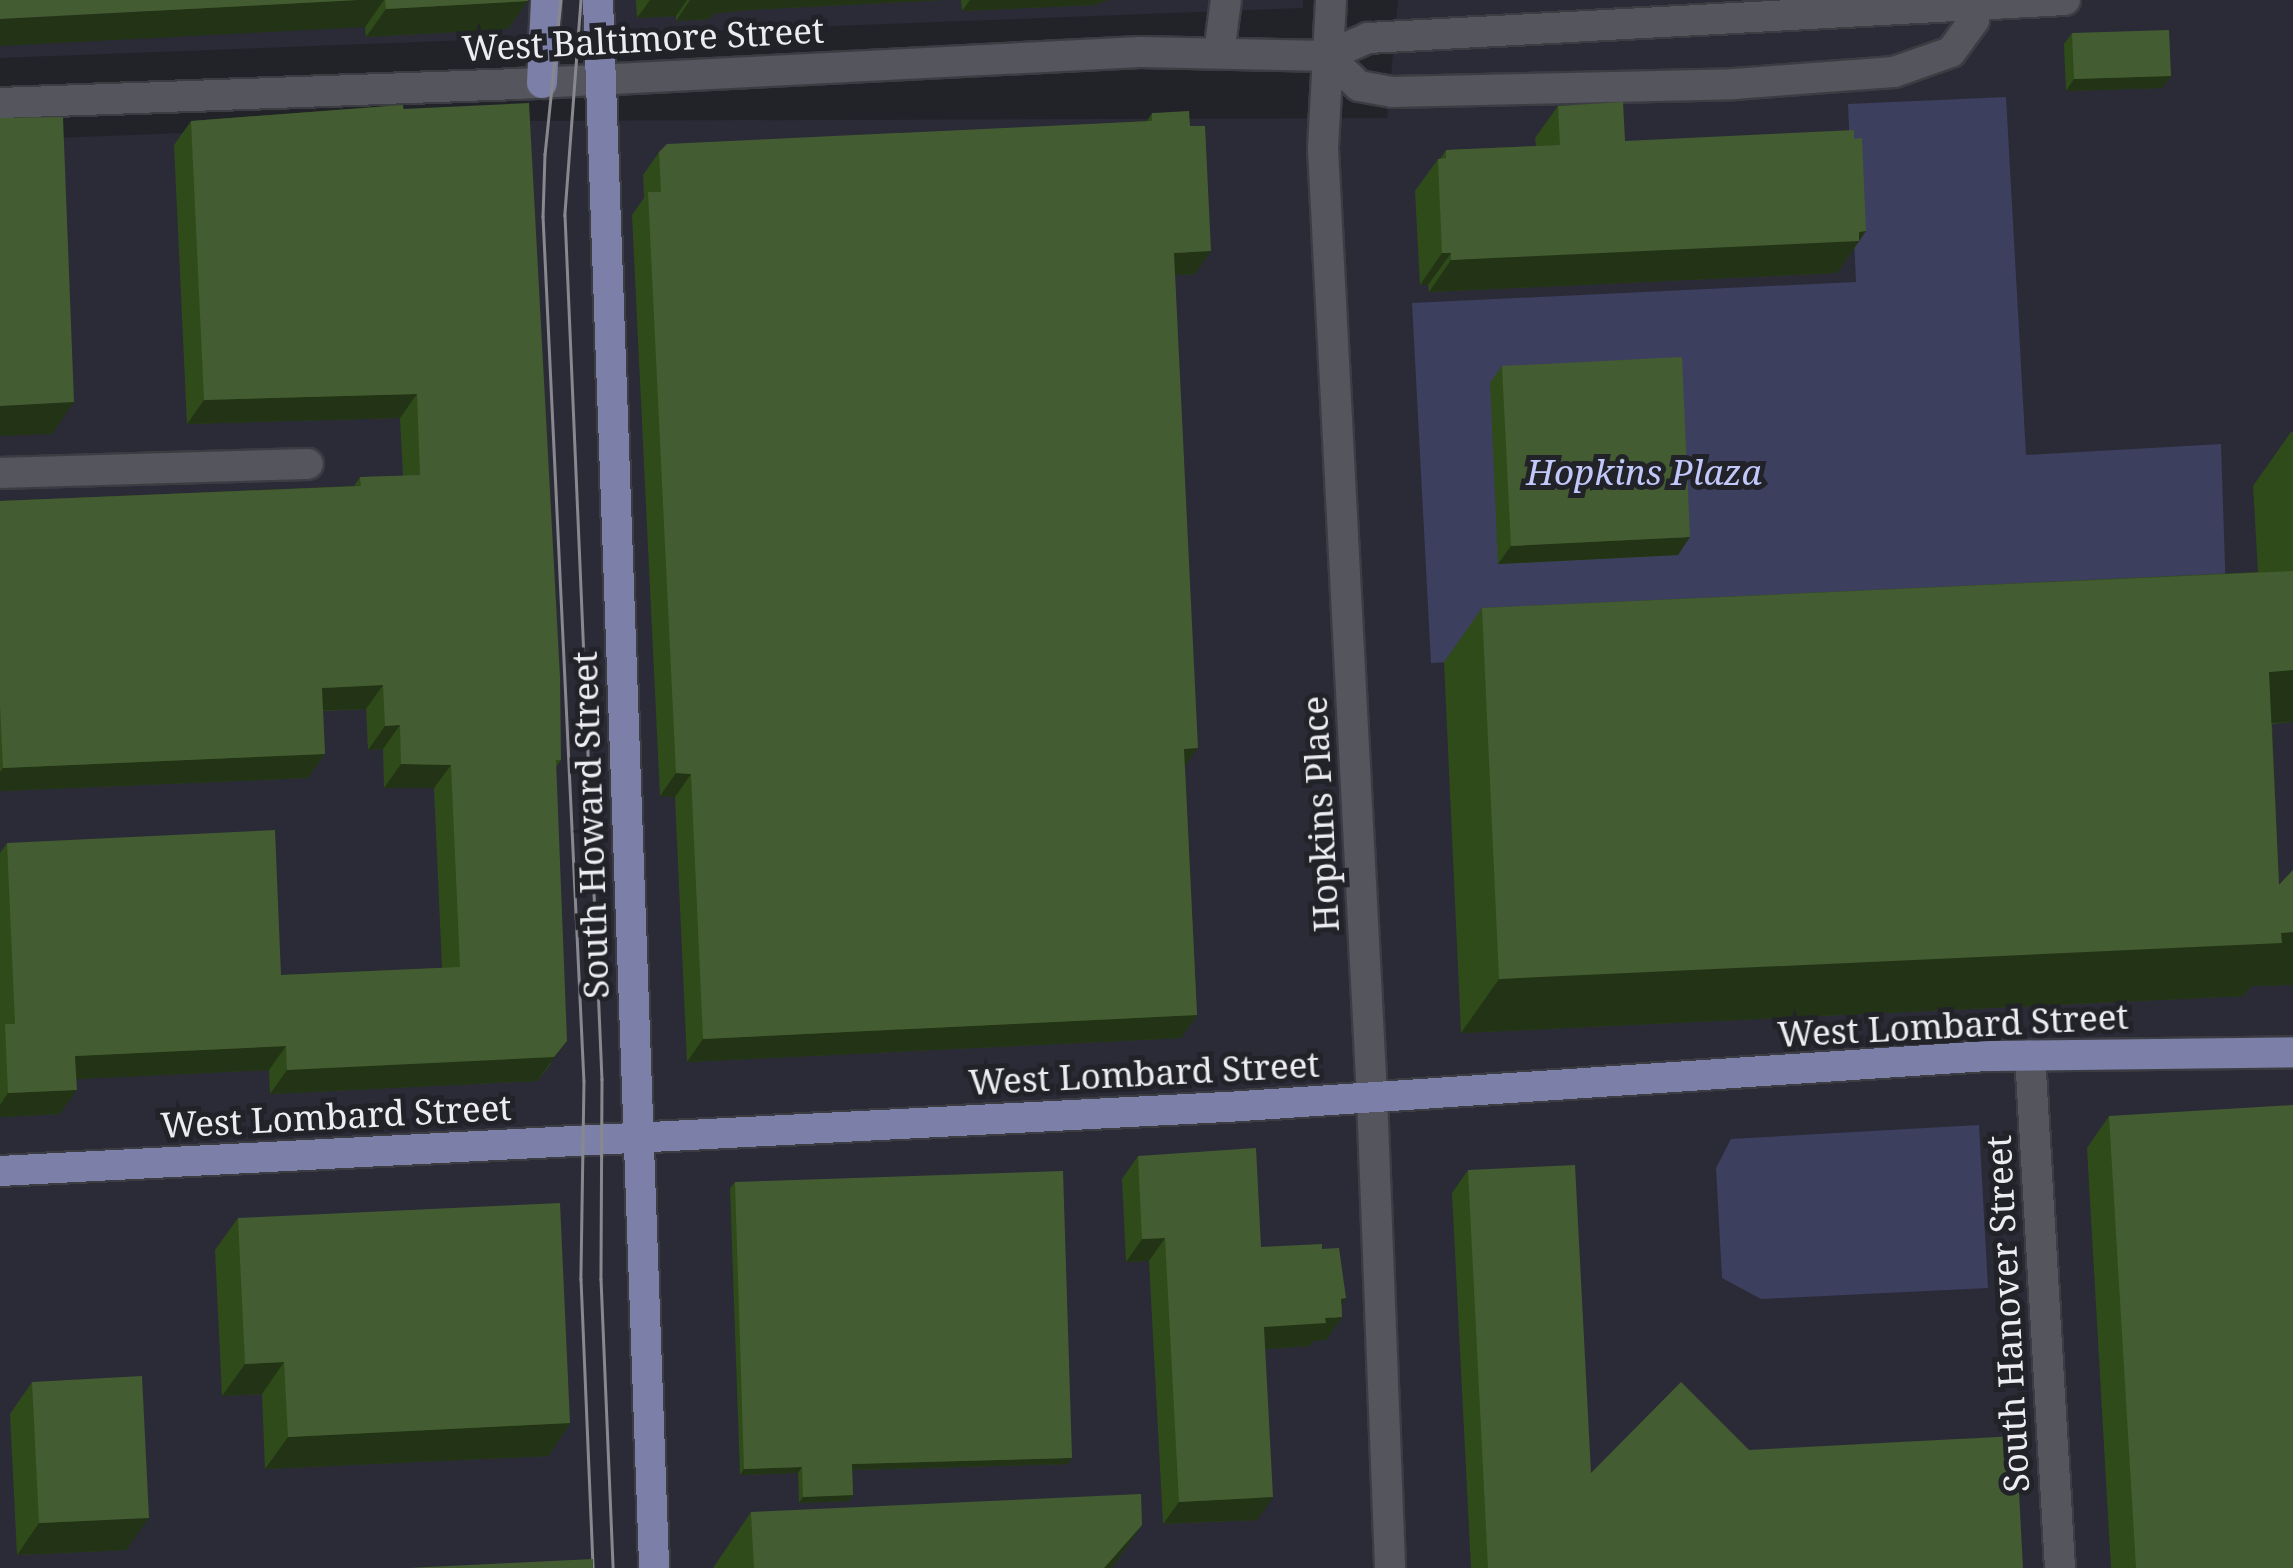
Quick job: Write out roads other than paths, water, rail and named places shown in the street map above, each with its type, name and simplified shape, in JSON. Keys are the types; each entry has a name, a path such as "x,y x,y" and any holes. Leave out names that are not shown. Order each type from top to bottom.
{"main road":[{"path":"542,82 546,0"},
{"name":"South Howard Street","path":"598,0 654,1568"},
{"path":"1219,53 1226,0"},
{"name":"Hopkins Place","path":"1331,0 1323,124 1330,319 1372,1097 1390,1568"},
{"name":"West Baltimore Street","path":"0,102 601,80 1140,52 1326,56 1368,38 2065,0"},
{"path":"1326,56 1359,86 1392,92 1565,90 1864,74 1926,64 1951,52 1974,20 1974,2"},
{"path":"0,473 308,464"},
{"name":"West Lombard Street","path":"0,1171 1372,1097 2030,1055 2293,1052"},
{"name":"South Hanover Street","path":"2030,1055 2060,1568"}],"tram line":[{"path":"561,0 545,154 543,216 584,1081 581,1279 593,1568"},
{"path":"581,0 565,215 602,1079 601,1279 613,1568"}],"park label":[{"name":"Hopkins Plaza","path":"1644,472"}]}
